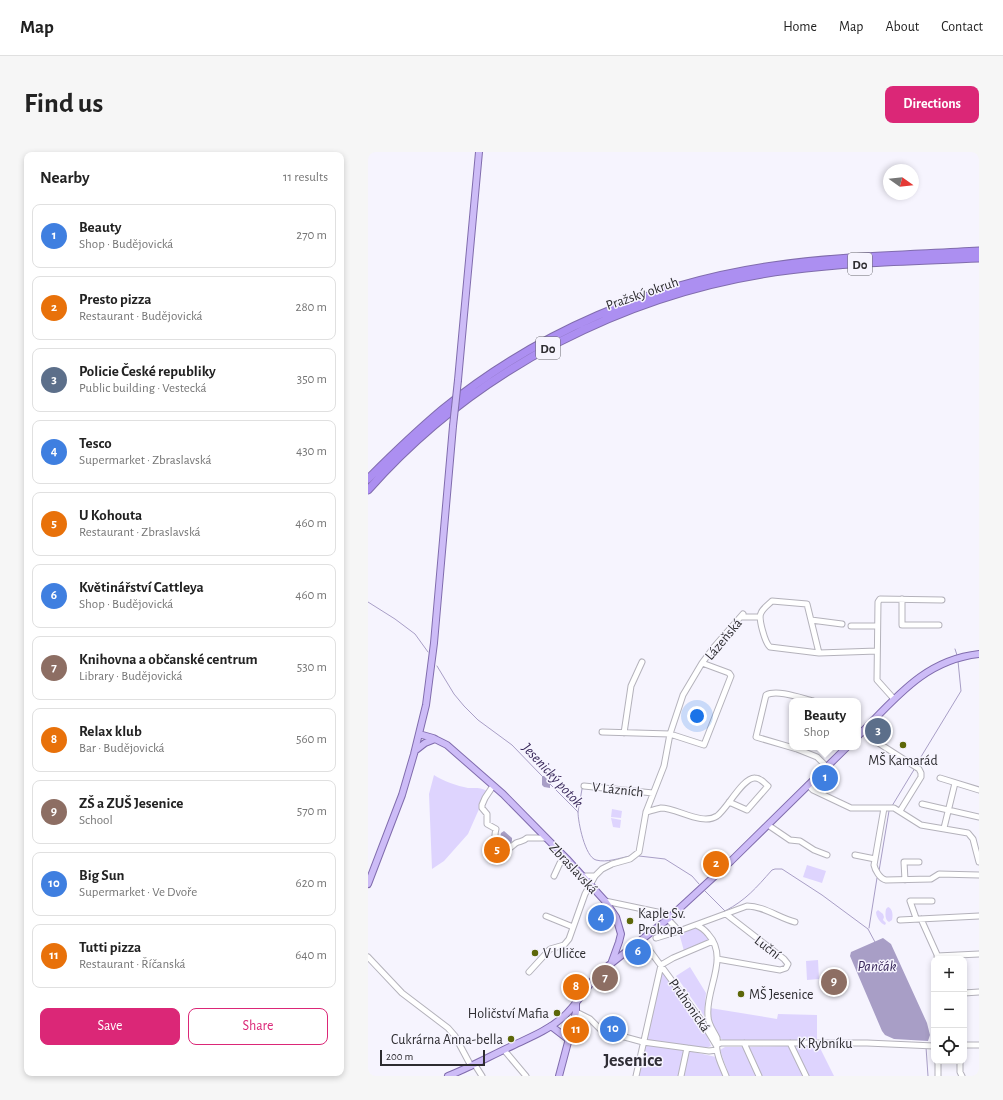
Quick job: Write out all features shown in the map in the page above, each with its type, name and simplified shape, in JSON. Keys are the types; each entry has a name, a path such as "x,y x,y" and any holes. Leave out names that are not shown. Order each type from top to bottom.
{"highway":[{"name":"Pražský okruh","path":"368,479 404,443 443,410 496,370 574,327 630,303 692,282 726,274 773,266 857,258 979,251"},
{"name":"Pražský okruh","path":"368,490 410,447 446,415 480,390 551,346 625,312 695,289 773,272 858,264 979,258"}],"main road":[{"path":"368,884 402,795 426,705 432,657 479,152"},
{"path":"861,732 894,699 931,669 957,658 979,654"},
{"path":"419,734 436,739 447,745 493,786"},
{"path":"414,754 420,746 436,739"},
{"path":"448,1076 473,1066 551,1026 563,1017 593,979 668,919 843,750"},
{"name":"Zbraslavská","path":"493,786 503,794 567,859 605,901 616,916 620,927 620,938 611,964"},
{"path":"559,1076 576,1012 576,1002"},
{"path":"551,1026 568,1039"}],"street":[{"path":"894,699 877,682 878,602 880,599 942,600"},
{"path":"902,599 902,625 938,625"},
{"path":"819,653 807,604 776,600 772,601 761,611 760,617 766,643 772,647 819,653 854,650 877,651"},
{"name":"Lázeňská","path":"702,663 729,673 731,676 704,745 670,734 683,695 702,663 714,647 742,616 760,617"},
{"path":"811,620 842,624"},
{"path":"851,626 877,626"},
{"path":"624,733 632,686 642,662"},
{"path":"789,747 756,737 766,695 770,693 778,693 800,698"},
{"path":"602,732 670,734"},
{"path":"861,733 916,766 921,773 921,777 900,811"},
{"name":"V Lázních","path":"590,885 595,876 602,870 612,864 633,857 639,852 646,812 652,793 664,766 670,734"},
{"path":"800,750 817,757 827,766"},
{"name":"V Lázních","path":"646,812 661,808 707,820 717,816 749,779 755,778 762,780 768,786 747,810 730,802"},
{"path":"940,778 979,790"},
{"path":"944,828 955,783"},
{"path":"808,785 818,792 852,808 889,808 900,811 921,825 964,831 971,835 979,861"},
{"name":"Zbraslavská","path":"493,786 485,798 482,808 487,814 487,824 496,829 495,840 497,843 508,849 517,842 524,842 527,838 546,838"},
{"name":"V Lázních","path":"584,786 652,793"},
{"path":"922,804 979,816"},
{"path":"889,808 875,859 874,868 884,880 931,879 939,874 979,875"},
{"path":"768,824 790,840 800,841 814,850 827,855"},
{"path":"855,855 875,859"},
{"path":"554,876 560,863 567,859"},
{"path":"905,880 904,862 918,862"},
{"path":"582,876 595,876"},
{"path":"529,972 550,949 564,946 569,939 585,894 590,885"},
{"path":"605,901 662,913 679,931"},
{"path":"932,901 910,901 938,956"},
{"path":"656,938 726,914 744,906 772,912 795,922"},
{"name":"Luční","path":"717,959 780,970 786,968 788,964 784,959 726,914"},
{"path":"546,916 573,928"},
{"path":"900,920 979,916"},
{"path":"695,925 704,929 713,941 717,959 707,1011 709,1024 717,1040 716,1048"},
{"name":"Průhonická","path":"642,940 701,1020 716,1048 726,1076"},
{"path":"636,1076 661,965 673,958 713,941"},
{"path":"952,956 979,954"},
{"path":"368,957 402,993 448,1028 455,1036 473,1066 482,1076"},
{"path":"967,993 979,992"},
{"name":"K Rybníku","path":"576,1012 590,1019 608,1035 621,1036 643,1042 709,1051 716,1048 721,1043 867,1043 931,1046"},
{"path":"744,1043 759,1076"},
{"path":"790,1043 806,1076"},
{"path":"967,1045 979,1045"},
{"path":"681,1076 687,1048"},
{"path":"504,1050 526,1076"},
{"path":"938,1064 938,1076"},
{"path":"960,1064 960,1072 962,1076"}],"shaded area":[{"path":"434,775 459,786 480,788 487,791 468,834 444,861 432,869 429,794"},
{"path":"612,809 622,811 621,818 611,817"},
{"path":"611,818 621,820 620,828 613,827"},
{"path":"807,865 826,871 822,883 803,877"},
{"path":"888,907 892,911 892,920 889,922 885,915"},
{"path":"878,910 883,914 883,920 886,923 885,925 876,914"},
{"path":"697,927 705,932 710,940 684,951 679,933"},
{"path":"818,960 819,979 807,980 806,961"},
{"path":"690,967 706,993 704,1016 676,976"},
{"path":"663,970 706,1032 711,1046 706,1048 646,1040 661,971"},
{"path":"710,1008 777,1019 778,1014 817,1015 817,1041 723,1040 715,1031"},
{"path":"645,1044 684,1050 679,1076 638,1076"},
{"path":"788,1046 803,1076 762,1076 748,1047"},
{"path":"798,1046 819,1046 834,1076 808,1076 795,1049"},
{"path":"725,1047 743,1047 757,1076 729,1076 720,1050"},
{"path":"689,1051 716,1057 724,1076 683,1076"}],"water":[{"path":"542,776 550,782 550,788 542,785"},
{"path":"504,831 512,838 510,845 504,843 500,838 501,833"},
{"name":"Pančák","path":"883,938 891,944 927,1023 930,1035 928,1041 894,1039 885,1035 882,1031 850,956 851,952"}],"waterway":[{"name":"Jesenický potok","path":"368,602 415,634 428,652"},
{"path":"955,649 957,655"},
{"path":"916,765 961,691 958,661"},
{"name":"Jesenický potok","path":"437,666 454,694 464,706 478,720 512,745 542,776"},
{"path":"892,806 915,768"},
{"name":"Jesenický potok","path":"550,784 578,812 579,823 585,846 592,857 596,860 604,861 630,856"},
{"path":"578,812 582,789"},
{"path":"879,871 889,811"},
{"name":"Jesenický potok","path":"639,856 665,859 692,876 699,884"},
{"name":"Jesenický potok","path":"705,891 725,911 745,898 772,870 782,869 822,895 868,929 875,942"},
{"path":"869,928 877,878"},
{"name":"Jesenický potok","path":"926,1047 928,1076"}],"place":[{"name":"Policie České republiky","path":"878,731"},
{"name":"MŠ Kamarád","path":"903,745"},
{"name":"Beauty","path":"825,778"},
{"name":"U Kohouta","path":"497,850"},
{"name":"Presto pizza","path":"716,864"},
{"name":"Tesco","path":"601,918"},
{"name":"Kaple Sv. Prokopa","path":"630,921"},
{"name":"Květinářství Cattleya","path":"638,952"},
{"name":"V Uličce","path":"535,953"},
{"name":"Knihovna a občanské centrum","path":"605,978"},
{"name":"ZŠ a ZUŠ Jesenice","path":"834,982"},
{"name":"Relax klub","path":"576,987"},
{"name":"MŠ Jesenice","path":"741,994"},
{"name":"Holičství Mafia","path":"557,1013"},
{"name":"Big Sun","path":"613,1029"},
{"name":"Tutti pizza","path":"576,1030"},
{"name":"Cukrárna Anna-bella","path":"511,1039"}],"district":[{"name":"Jesenice","path":"633,1060"}]}
